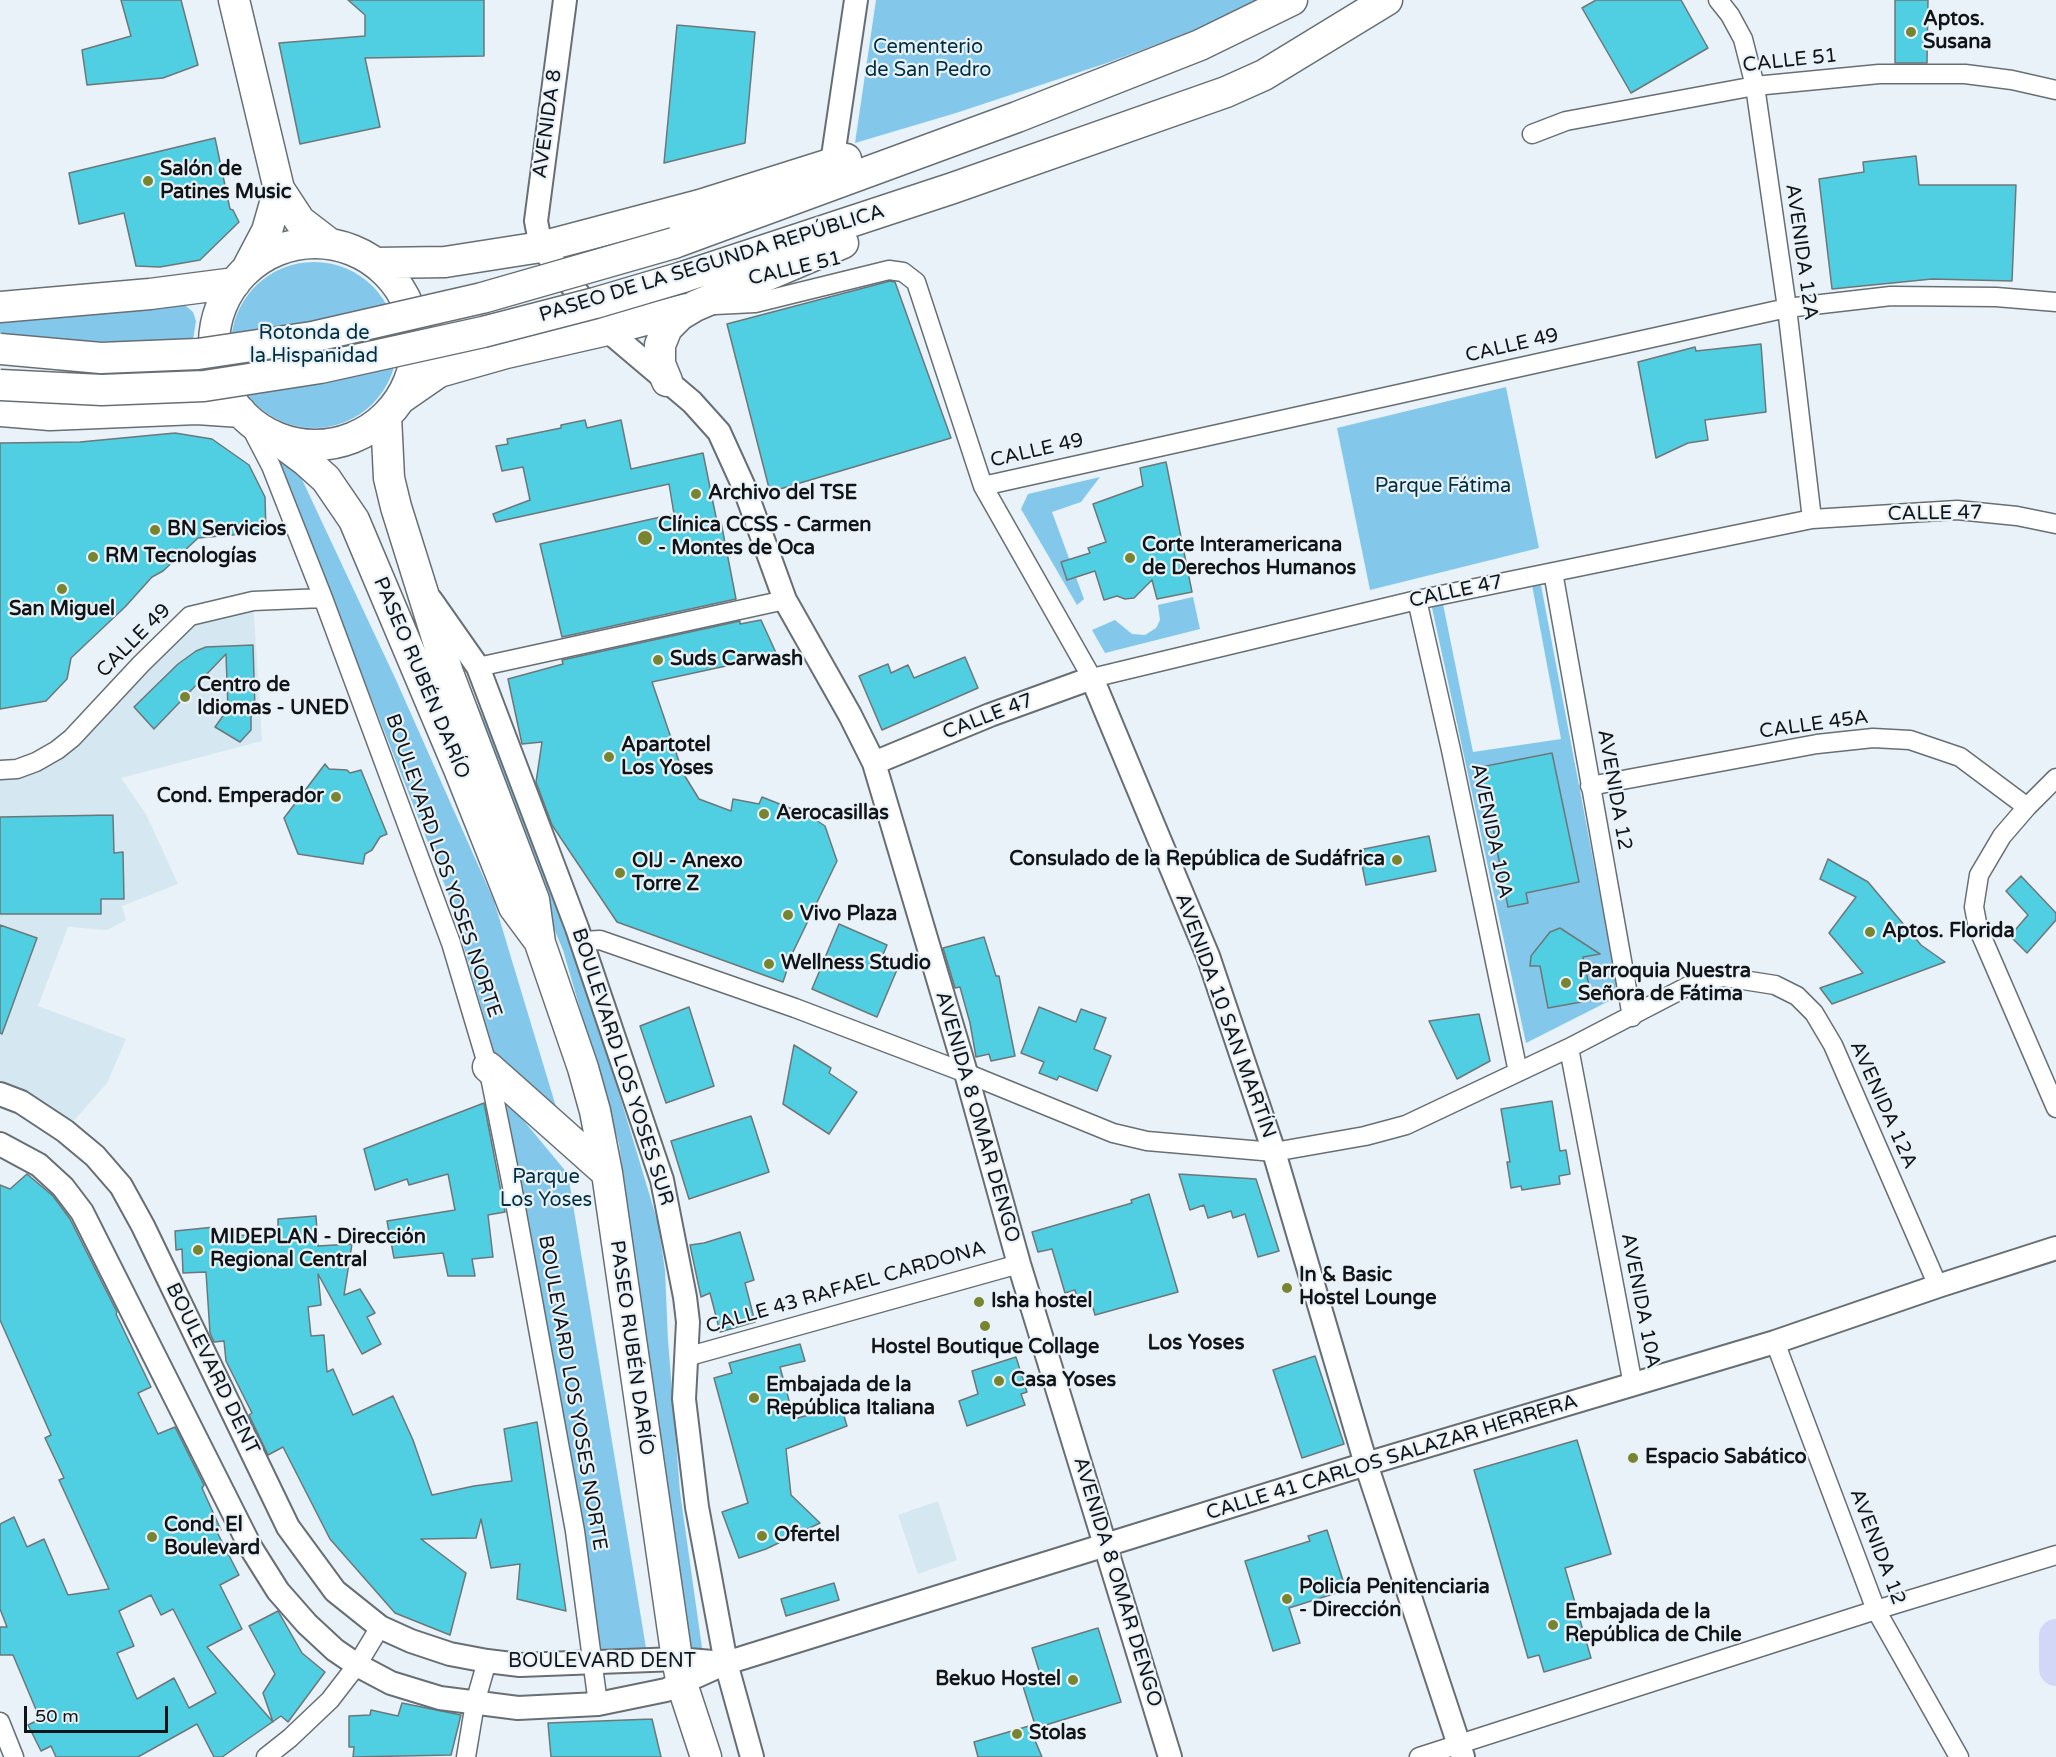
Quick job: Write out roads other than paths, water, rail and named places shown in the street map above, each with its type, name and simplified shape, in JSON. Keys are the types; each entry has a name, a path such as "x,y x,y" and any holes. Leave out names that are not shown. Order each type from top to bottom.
{"highway":[{"path":"234,0 279,189 300,221 330,244"},
{"name":"PASEO DE LA SEGUNDA REPÚBLICA","path":"0,350 101,358 198,354 312,337 482,298 674,243 1017,117 1200,45 1292,0"},
{"name":"PASEO DE LA SEGUNDA REPÚBLICA","path":"0,385 102,390 204,386 320,368 483,332 595,303 683,277 953,188 1232,90 1264,75 1387,0"},
{"path":"376,263 445,262 541,247 700,205 854,156 1017,117"},
{"path":"667,381 660,364 660,345 667,328 680,315 695,306 919,210 953,188"},
{"path":"279,189 267,231 221,308 215,335 216,363 225,389 243,414 272,436 301,445 332,444 362,435 439,372 506,352 607,330 695,306"},
{"path":"0,307 150,294 241,276 265,256 286,247 308,243 330,244 346,248 376,263 392,278 404,296 412,316 416,337 415,359 410,380 393,408"},
{"name":"PASEO RUBÉN DARÍO","path":"393,408 389,478 396,507 448,674 534,900 540,943 583,1068 595,1112 607,1173 680,1671 706,1757"},
{"path":"0,411 50,415 197,409 243,414"},
{"name":"PASEO RUBÉN DARÍO","path":"272,436 326,479 354,520 459,769 514,907 540,943"},
{"path":"488,1066 607,1173"}],"street":[{"name":"AVENIDA 8","path":"541,247 536,220 565,0"},
{"path":"832,164 856,0"},
{"name":"AVENIDA 12A","path":"1718,0 1730,15 1743,39 1755,86 1787,308 1812,519"},
{"name":"CALLE 51","path":"1532,134 1566,121 1755,86 1879,74 1965,74 2012,80 2056,90"},
{"name":"AVENIDA 8 OMAR DENGO","path":"541,247 607,330 692,402 719,432 744,487 785,600 850,715 874,763 966,1073 1019,1264 1170,1757"},
{"name":"CALLE 51","path":"695,306 755,303 889,270 903,272"},
{"name":"AVENIDA 10 SAN MARTÍN","path":"903,272 916,282 983,486 1092,678 1208,956 1274,1152 1366,1464 1461,1750"},
{"name":"CALLE 49","path":"983,486 1787,308 1891,296 1996,297 2056,302"},
{"name":"BOULEVARD LOS YOSES NORTE","path":"243,414 271,466 323,598 451,943 488,1066 513,1186 575,1531 598,1704"},
{"name":"CALLE 47","path":"874,763 990,715 1092,678 1417,600 1812,519 1957,510 2017,516 2056,524"},
{"name":"AVENIDA 12","path":"1553,572 1632,1017"},
{"name":"BOULEVARD LOS YOSES SUR","path":"421,585 478,667 582,941 662,1180 688,1322 684,1399 697,1507 726,1663 753,1757"},
{"name":"CALLE 49","path":"0,770 17,769 36,762 72,738 148,656 190,616 253,601 323,598"},
{"path":"478,667 785,600"},
{"name":"AVENIDA 10A","path":"1417,600 1518,1072"},
{"name":"CALLE 45A","path":"1590,786 1817,744 1873,738 1910,740 1960,757 2027,807"},
{"path":"2056,778 2002,836 1979,875 1974,908 1978,928 2056,1107"},
{"name":"AVENIDA 12A","path":"582,941 600,940 795,1008 1113,1132 1136,1138 1204,1148 1274,1152 1365,1136 1406,1125 1632,1017 1696,982 1724,977 1775,985 1797,996 1814,1013 1833,1045 1938,1286"},
{"name":"AVENIDA 10A","path":"1569,1048 1633,1385"},
{"name":"BOULEVARD DENT","path":"0,1094 21,1102 65,1131 94,1156 121,1186 143,1226 288,1527 335,1591 380,1627 411,1641 450,1654 520,1665 593,1661 680,1671 726,1663"},
{"name":"BOULEVARD DENT","path":"0,1144 39,1165 63,1187 82,1212 251,1548 278,1591 307,1624 335,1650 391,1683 440,1698 518,1708 598,1704 666,1690 680,1671"},
{"name":"CALLE 41 CARLOS SALAZAR HERRERA","path":"726,1663 1366,1464 1775,1342 2056,1248"},
{"name":"CALLE 43 RAFAEL CARDONA","path":"686,1357 1019,1264"},
{"name":"AVENIDA 12","path":"1775,1342 1876,1610 1959,1757"},
{"path":"1419,1757 1461,1750 1876,1610 2056,1555"},
{"path":"266,1757 330,1700 357,1665 380,1627"},
{"path":"466,1757 475,1703 487,1661"},
{"path":"0,1722 14,1757"}],"waterway":[{"path":"2056,1636 2056,1669"}],"place":[{"name":"Aptos. Susana","path":"1911,32"},
{"name":"Salón de Patines Music","path":"148,181"},
{"name":"Archivo del TSE","path":"696,494"},
{"name":"BN Servicios","path":"155,530"},
{"name":"Clínica CCSS - Carmen - Montes de Oca","path":"645,538"},
{"name":"RM Tecnologías","path":"93,557"},
{"name":"Corte Interamericana de Derechos Humanos","path":"1130,558"},
{"name":"San Miguel","path":"62,589"},
{"name":"Suds Carwash","path":"658,660"},
{"name":"Centro de Idiomas - UNED","path":"185,697"},
{"name":"Apartotel Los Yoses","path":"609,757"},
{"name":"Cond. Emperador","path":"336,797"},
{"name":"Aerocasillas","path":"764,814"},
{"name":"Consulado de la República de Sudáfrica","path":"1397,860"},
{"name":"OIJ - Anexo Torre Z","path":"620,873"},
{"name":"Vivo Plaza","path":"788,915"},
{"name":"Aptos. Florida","path":"1870,932"},
{"name":"Wellness Studio","path":"769,964"},
{"name":"Parroquia Nuestra Señora de Fátima","path":"1566,983"},
{"name":"MIDEPLAN - Dirección Regional Central","path":"198,1250"},
{"name":"In & Basic Hostel Lounge","path":"1287,1288"},
{"name":"Isha hostel","path":"979,1302"},
{"name":"Hostel Boutique Collage","path":"985,1326"},
{"name":"Casa Yoses","path":"999,1381"},
{"name":"Embajada de la República Italiana","path":"754,1398"},
{"name":"Espacio Sabático","path":"1633,1458"},
{"name":"Ofertel","path":"762,1536"},
{"name":"Cond. El Boulevard","path":"152,1537"},
{"name":"Policía Penitenciaria - Dirección","path":"1287,1599"},
{"name":"Embajada de la República de Chile","path":"1553,1625"},
{"name":"Bekuo Hostel","path":"1073,1680"},
{"name":"Stolas","path":"1017,1734"}],"district":[{"name":"Los Yoses","path":"1196,1343"}],"park label":[{"name":"Cementerio de San Pedro","path":"928,60"},
{"name":"Rotonda de la Hispanidad","path":"314,346"},
{"name":"Parque Fátima","path":"1443,487"},
{"name":"Parque Los Yoses","path":"546,1190"}]}
